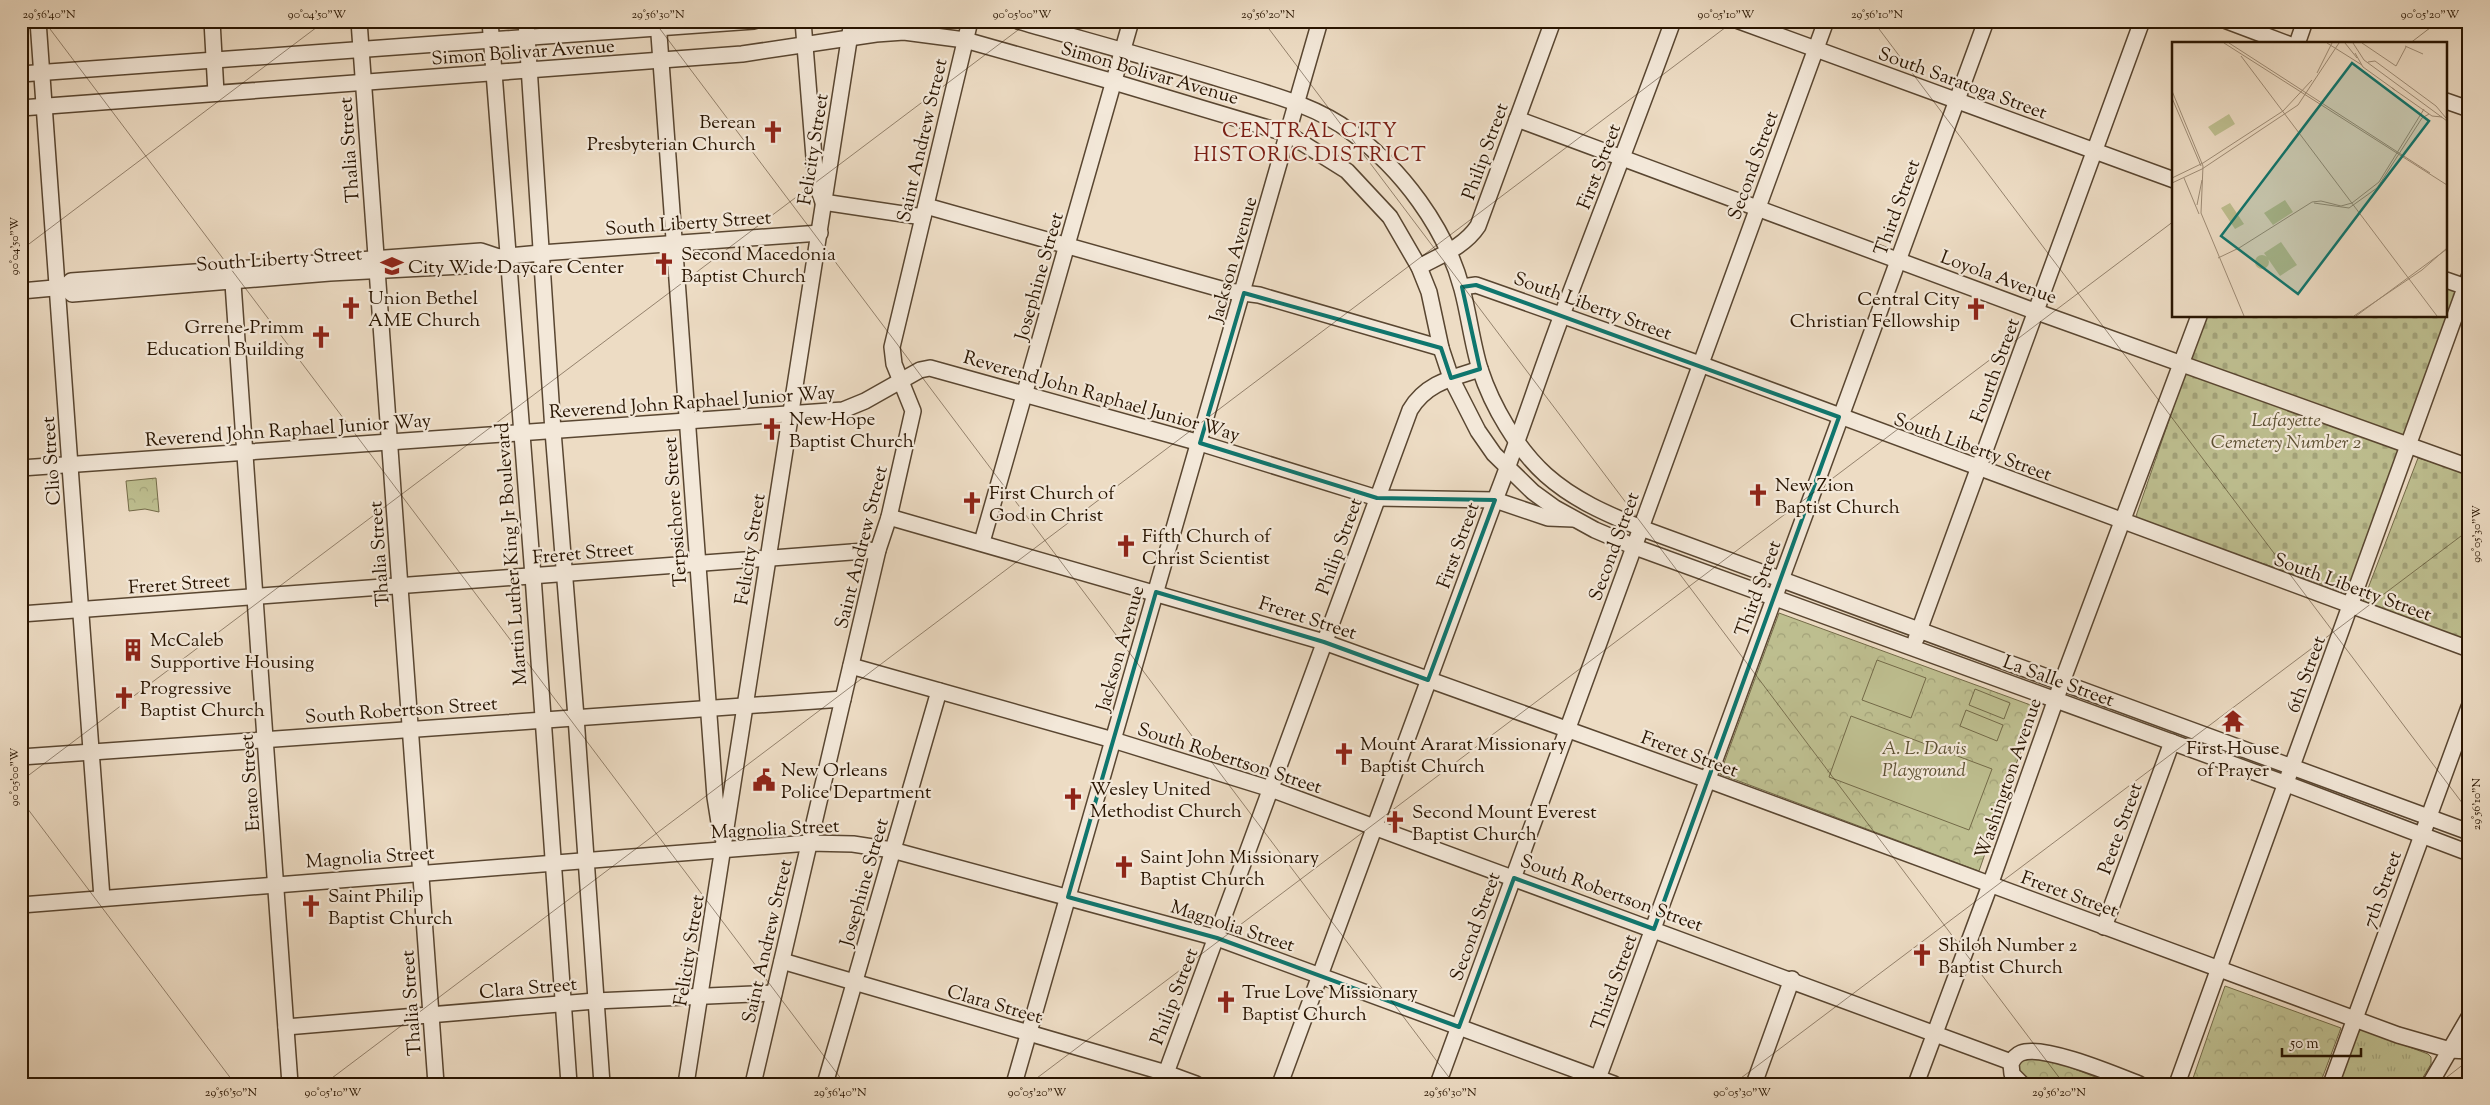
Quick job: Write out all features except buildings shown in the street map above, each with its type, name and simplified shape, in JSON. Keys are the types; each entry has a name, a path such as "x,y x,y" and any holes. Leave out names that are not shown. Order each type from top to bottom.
{"street":[{"name":"Clio Street","path":"38,21 62,287 70,465 102,898"},
{"path":"212,21 216,93"},
{"name":"Thalia Street","path":"359,21 436,1084"},
{"name":"Martin Luther King Jr Boulevard","path":"490,21 503,257 522,433 569,1084"},
{"path":"526,21 553,431 576,717 602,1084"},
{"name":"Simon Bolivar Avenue","path":"21,74 527,38 658,25 754,21"},
{"path":"803,21 816,182 824,202 925,212 1068,245 1228,292 1259,296 1441,348"},
{"name":"Felicity Street","path":"686,1084 852,21"},
{"name":"Saint Andrew Street","path":"753,1084 878,550 889,517 913,412 894,364 892,347 970,21"},
{"name":"Simon Bolivar Avenue","path":"1018,21 1123,50 1296,103 1350,131 1379,156 1416,198 1449,251 1462,287 1480,369 1498,409 1518,441 1545,474 1567,492 1588,505 1640,528"},
{"name":"Josephine Street","path":"982,542 1132,21"},
{"name":"Jackson Avenue","path":"1014,1084 1244,293 1320,21"},
{"name":"Philip Street","path":"1419,266 1449,251 1471,237 1478,226 1553,21"},
{"name":"First Street","path":"1280,1084 1518,441 1562,316 1623,159 1673,21"},
{"name":"South Saratoga Street","path":"1739,21 2172,179"},
{"name":"Second Street","path":"1438,1084 1826,21"},
{"name":"Third Street","path":"1598,1081 1775,598 1839,417 1986,21"},
{"name":"Fourth Street","path":"1912,648 1980,470 2142,21"},
{"path":"2227,21 2283,42"},
{"path":"2298,42 2305,21"},
{"name":"Terpsichore Street","path":"658,25 715,797 723,850"},
{"name":"Simon Bolivar Avenue","path":"21,108 661,61 742,54 904,32 965,40 1288,134 1347,171 1390,217 1419,266 1429,292 1441,348 1451,378 1478,431 1507,469 1533,492 1574,519 1635,547"},
{"path":"2448,102 2469,109"},
{"name":"Loyola Avenue","path":"1517,119 2037,312 2469,467"},
{"name":"South Liberty Street","path":"21,291 62,287 72,294 232,276 376,265 481,265 503,257 541,253 820,233"},
{"name":"Erato Street","path":"232,276 243,453 266,739 290,1084"},
{"path":"2448,280 2468,284"},
{"name":"6th Street","path":"2177,1084 2468,284"},
{"name":"South Liberty Street","path":"1462,287 1476,285 1700,364 1980,470 2469,649"},
{"name":"Washington Avenue","path":"1916,1084 1990,886 2055,700 2198,318"},
{"name":"Reverend John Raphael Junior Way","path":"21,468 792,414 852,408 920,370 939,368 1200,443 1377,498 1495,500 1548,518 1574,519"},
{"name":"Philip Street","path":"1164,1078 1377,498 1416,400 1437,383 1480,369"},
{"name":"Freret Street","path":"889,517 982,542 1324,642 1708,780 1990,886 2354,1019 2420,1042 2450,1050 2469,1051"},
{"name":"La Salle Street","path":"1640,528 2469,832"},
{"name":"La Salle Street","path":"1635,547 2287,784 2469,853"},
{"name":"Freret Street","path":"21,614 878,550"},
{"name":"South Robertson Street","path":"852,666 1113,740 1271,789 1792,979 2011,1062"},
{"name":"Josephine Street","path":"825,1084 939,691"},
{"name":"South Robertson Street","path":"21,757 410,728 843,699"},
{"name":"7th Street","path":"2331,1084 2469,707"},
{"name":"Peete Street","path":"2104,927 2172,742"},
{"name":"Magnolia Street","path":"21,905 276,883 809,843 853,844 892,850 1068,896 1217,938 1459,1027 1598,1081 1614,1084"},
{"name":"Clara Street","path":"782,961 1028,1033 1164,1078 1196,1084"},
{"path":"1754,1084 1792,979"},
{"name":"Clara Street","path":"286,1027 595,1001 774,992"},
{"path":"2430,1084 2469,1017"},
{"path":"2022,1084 2012,1074 2011,1062 2021,1052 2034,1052 2084,1063 2139,1084"}],"highlighted area":[{"path":"1476,285 1839,417 1654,929 1514,878 1459,1027 1217,938 1068,897 1156,592 1324,642 1428,680 1495,500 1377,498 1200,443 1244,293 1441,348 1451,378 1480,369 1462,287"}],"green space":[{"name":"Lafayette Cemetery Number 2","path":"2448,287 2458,290 2448,317"},
{"name":"Lafayette Cemetery Number 2","path":"2204,318 2448,318 2347,593 2135,519"},
{"path":"2418,458 2469,473 2469,642 2362,604"},
{"path":"156,478 159,512 145,509 129,511 126,481"},
{"name":"A. L. Davis Playground","path":"1779,613 2036,707 1979,871 1720,774"},
{"path":"1877,660 1926,678 1911,718 1862,700"},
{"path":"1975,689 2010,703 2004,719 1969,705"},
{"path":"1966,710 2003,725 1997,741 1960,726"},
{"path":"1851,716 1992,769 1969,830 1829,777"},
{"path":"2225,986 2341,1028 2320,1084 2191,1084"},
{"path":"2361,1029 2428,1054 2431,1057 2431,1064 2419,1084 2339,1084"},
{"path":"2032,1059 2053,1061 2114,1084 2032,1084 2021,1077 2016,1069 2020,1061"}],"place":[{"name":"Berean Presbyterian Church","path":"773,132"},
{"name":"Second Macedonia Baptist Church","path":"664,264"},
{"name":"City Wide Daycare Center","path":"392,266"},
{"name":"Union Bethel AME Church","path":"351,308"},
{"name":"Central City Christian Fellowship","path":"1976,309"},
{"name":"Grrene-Primm Education Building","path":"321,337"},
{"name":"New Hope Baptist Church","path":"772,429"},
{"name":"New Zion Baptist Church","path":"1758,495"},
{"name":"First Church of God in Christ","path":"972,503"},
{"name":"Fifth Church of Christ Scientist","path":"1126,546"},
{"name":"McCaleb Supportive Housing","path":"133,650"},
{"name":"Progressive Baptist Church","path":"124,698"},
{"name":"First House of Prayer","path":"2233,721"},
{"name":"Mount Ararat Missionary Baptist Church","path":"1344,754"},
{"name":"New Orleans Police Department","path":"764,780"},
{"name":"Wesley United Methodist Church","path":"1073,799"},
{"name":"Second Mount Everest Baptist Church","path":"1395,822"},
{"name":"Saint John Missionary Baptist Church","path":"1124,867"},
{"name":"Saint Philip Baptist Church","path":"311,906"},
{"name":"Shiloh Number 2 Baptist Church","path":"1922,955"},
{"name":"True Love Missionary Baptist Church","path":"1226,1002"}],"district":[{"name":"CENTRAL CITY HISTORIC DISTRICT","path":"1310,142"}]}
